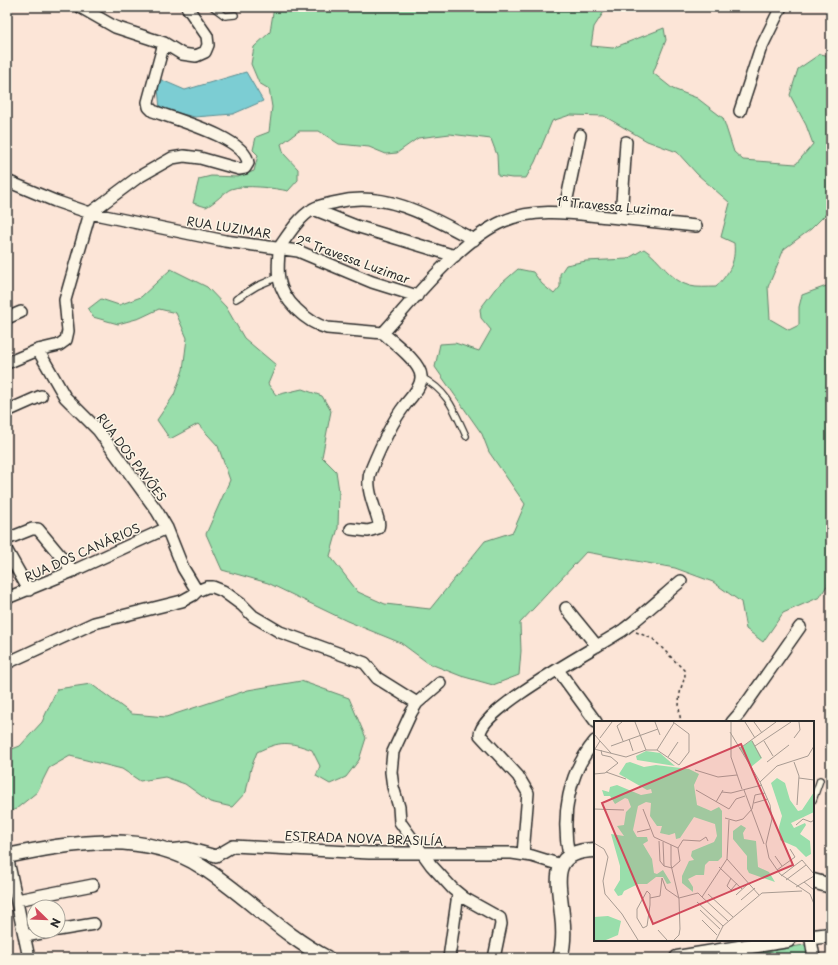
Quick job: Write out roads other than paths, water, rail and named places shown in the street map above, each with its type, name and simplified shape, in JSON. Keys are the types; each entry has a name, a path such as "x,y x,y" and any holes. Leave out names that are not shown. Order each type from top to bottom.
{"street":[{"path":"80,7 115,27 164,42 182,54 196,56 205,52 208,45 207,36 186,7"},
{"path":"740,111 760,50 781,7"},
{"path":"7,363 36,350 63,344 68,336 65,312 66,296 90,213 137,178 172,158 184,156 200,158 239,169 244,168 248,163 245,154 238,146 215,134 152,111 148,107 164,42"},
{"path":"564,213 580,135"},
{"path":"621,218 626,142"},
{"name":"RUA LUZIMAR","path":"7,181 55,201 90,213 225,241 279,248 302,219 313,209 354,198 375,199 400,205 432,217 474,240"},
{"path":"313,209 356,226 455,256"},
{"name":"1ª Travessa Luzimar","path":"383,333 455,256 474,240 504,221 519,216 564,213 696,226"},
{"path":"279,248 278,277 282,291 300,312 320,326 383,333 409,357 420,371 421,377 417,390 400,412 382,446 369,477 370,500 379,520 379,526 378,528 368,531 351,529"},
{"name":"2ª Travessa Luzimar","path":"279,248 298,251 372,282 417,296"},
{"path":"7,318 21,312"},
{"name":"RUA DOS PAVÕES","path":"36,350 65,397 98,430 140,487 167,528 180,560 197,591"},
{"path":"7,411 41,396"},
{"name":"RUA DOS CANÁRIOS","path":"7,598 73,571 167,528"},
{"path":"7,539 32,529 38,529 73,571"},
{"path":"7,551 29,590"},
{"path":"523,854 528,793 518,776 483,738 480,732 498,711 525,689 624,629 682,581"},
{"path":"7,663 94,623 182,601 197,591 213,586 223,591 242,605 253,616 280,632 365,663 377,678 417,703"},
{"path":"566,608 597,646"},
{"path":"733,721 800,627"},
{"path":"558,670 595,721"},
{"path":"440,683 417,703 396,742 391,762 393,787 399,807 400,822 422,854 458,894 500,918 501,924 494,958"},
{"path":"560,958 563,927 558,885 565,860 565,822 575,770 594,742"},
{"path":"29,958 7,856 57,847 101,843 141,844 170,850 203,867 274,923 327,958"},
{"name":"ESTRADA NOVA BRASILÍA","path":"170,850 187,848 216,856 233,846 368,854 523,854 565,860"},
{"path":"565,860 582,852 594,850"},
{"path":"814,881 831,886"},
{"path":"17,900 93,885"},
{"path":"449,958 458,894"},
{"path":"66,929 94,924"},
{"path":"814,937 831,935"},
{"path":"677,958 782,941"},
{"path":"811,941 814,958"}],"lane":[{"path":"213,7 225,16 235,15"},
{"path":"236,298 257,286 278,277"},
{"path":"421,377 432,383 444,393 466,436"},
{"path":"814,797 820,780"}],"water":[{"path":"246,72 263,101 233,114 195,117 160,109 157,78 185,90"}]}
